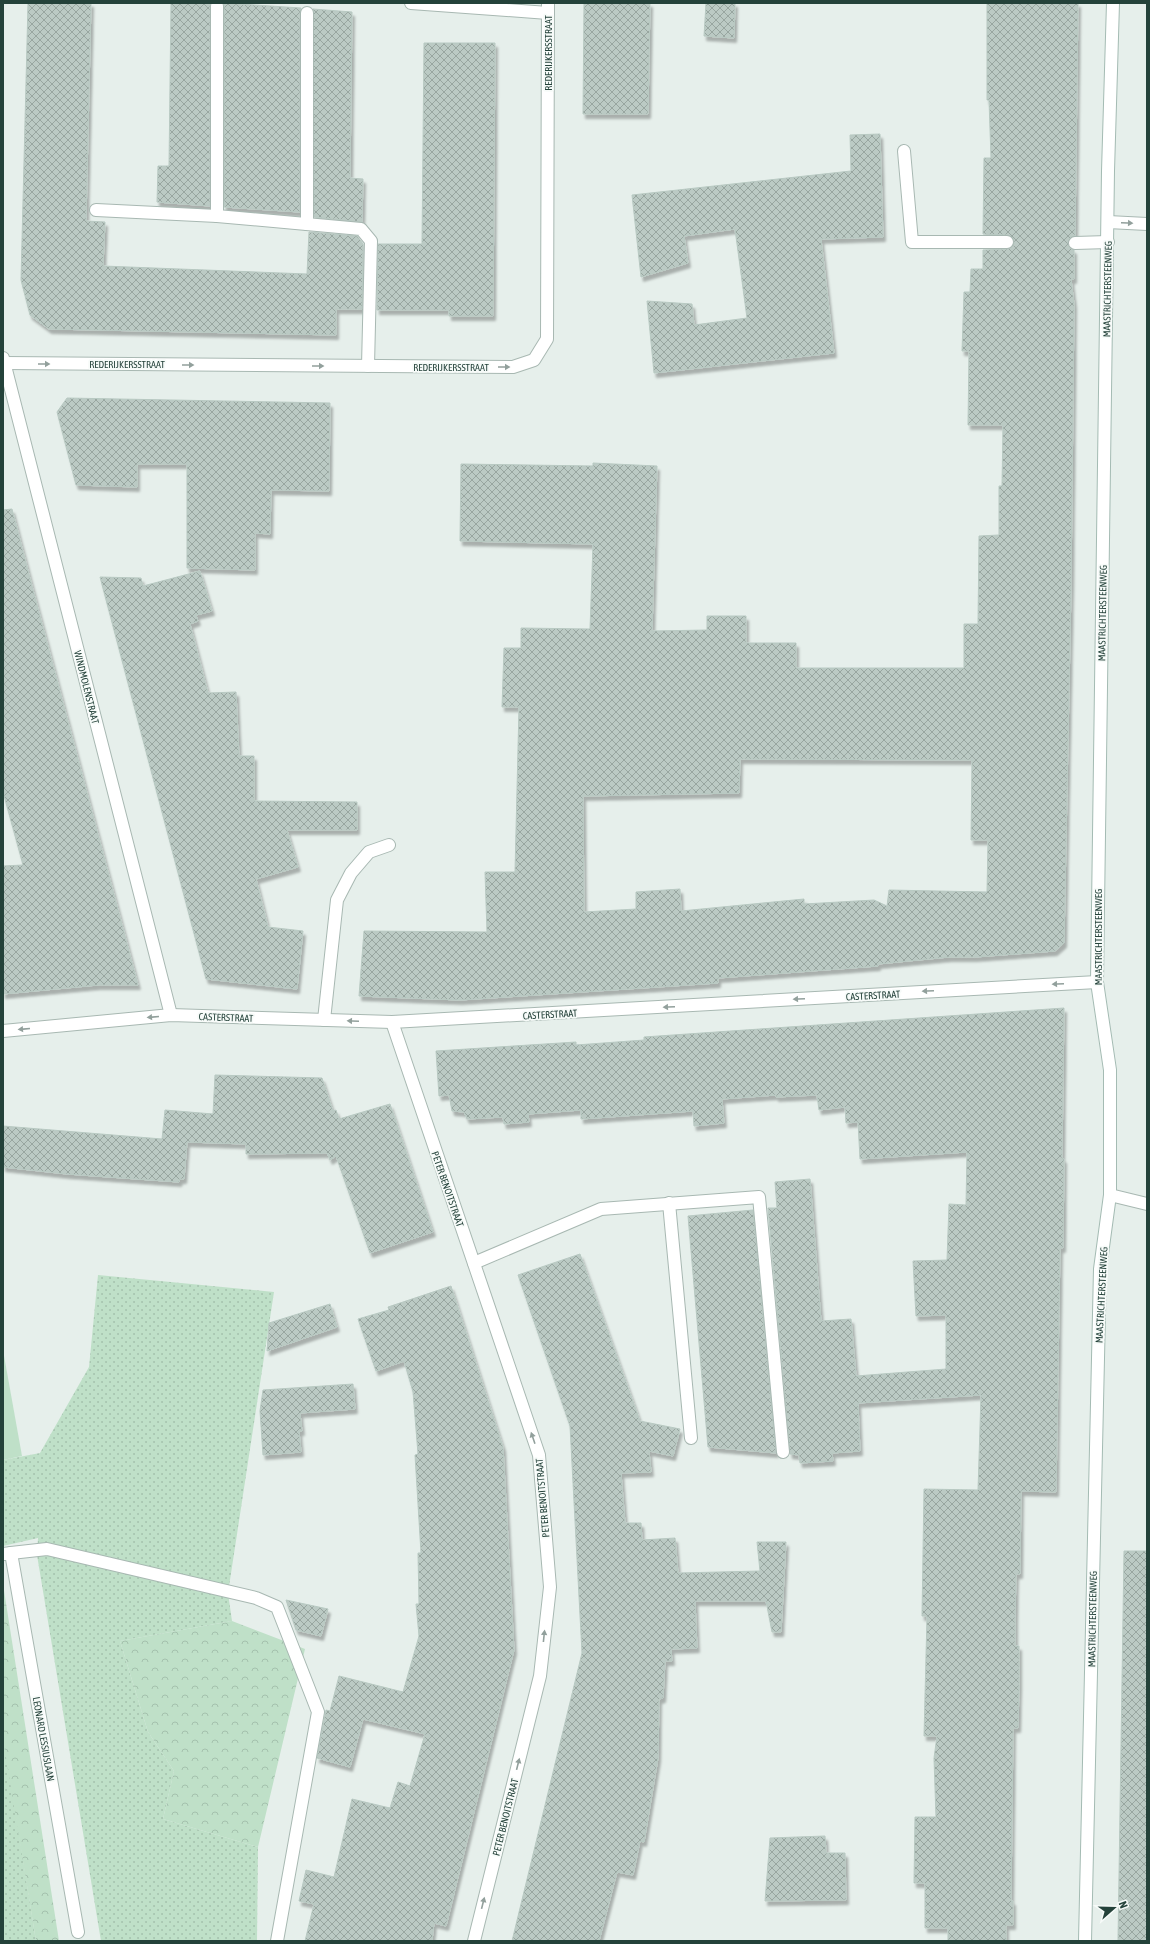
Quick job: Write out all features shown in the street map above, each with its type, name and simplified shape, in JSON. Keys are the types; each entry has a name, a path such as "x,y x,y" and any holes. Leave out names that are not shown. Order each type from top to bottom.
{"street":[{"path":"411,3 548,8"},
{"name":"MAASTRICHTERSTEENWEG","path":"1084,1941 1100,1269 1110,1195 1110,1070 1097,982 1108,222 1113,3"},
{"path":"216,6 217,216"},
{"name":"REDERIJKERSSTRAAT","path":"4,361 513,367 534,360 547,339 548,8"},
{"path":"307,13 307,224"},
{"path":"904,151 912,242 1007,242"},
{"path":"96,210 217,216 360,229 371,241 368,366"},
{"path":"1108,222 1147,224"},
{"path":"1075,243 1108,242"},
{"name":"WINDMOLENSTRAAT","path":"4,361 171,1015"},
{"path":"324,1020 337,900 351,873 369,852 388,845"},
{"name":"CASTERSTRAAT","path":"3,1031 171,1015 392,1022 1097,982"},
{"name":"PETER BENOITSTRAAT","path":"392,1022 539,1455 550,1587 540,1676 474,1941"},
{"path":"1110,1195 1147,1204"},
{"path":"474,1262 601,1208 759,1197 783,1452"},
{"path":"669,1203 691,1438"},
{"path":"7,1553 46,1549 256,1598 277,1607 318,1712 277,1941"},
{"name":"LEONARD LESSIUSLAAN","path":"7,1553 78,1932"}],"green space":[{"path":"98,1275 274,1292 228,1593 232,1621 120,1641 148,1732 174,1771 163,1819 258,1847 257,1941 101,1941 37,1555 38,1538 3,1546 3,1460 40,1453 89,1367"},
{"path":"3,1350 22,1456 3,1460"},
{"path":"3,1584 59,1941 36,1941 3,1739"},
{"path":"232,1621 305,1649 258,1847 163,1819 174,1771 148,1732 120,1641"},
{"path":"4,1739 36,1941 3,1941"}],"building":[{"path":"28,3 91,3 86,221 105,222 103,266 307,274 309,232 357,236 363,244 362,309 336,309 336,335 49,329 30,315 21,280"},
{"path":"171,3 210,3 210,206 157,202 158,166 169,166"},
{"path":"224,3 301,8 300,212 224,207"},
{"path":"584,3 650,3 648,114 583,114"},
{"path":"706,3 735,3 734,38 704,36"},
{"path":"987,3 1078,3 1075,236 1071,237 1068,243 1069,247 1074,250 1074,279 1071,279 1074,304 1071,588 1064,943 1055,951 975,957 949,957 878,964 878,966 718,978 718,983 460,1000 359,996 364,931 487,932 485,872 515,872 519,707 502,707 504,648 521,648 521,628 590,629 593,544 460,541 461,464 593,466 593,463 657,466 652,631 707,630 707,616 746,616 746,643 796,643 796,668 964,668 964,624 978,624 979,536 999,535 999,486 1002,486 1003,425 968,425 969,351 962,351 964,292 970,292 971,269 983,269 983,250 1007,249 1013,246 1014,242 1013,238 1007,235 983,234 984,158 991,158 989,100 987,100","holes":["740,759 972,760 971,840 988,840 987,892 889,890 887,906 874,900 804,904 804,899 681,911 680,889 636,892 636,909 584,912 583,796 739,793"]},
{"path":"313,9 352,12 350,178 363,179 362,222 314,217"},
{"path":"424,43 495,43 493,316 449,316 449,310 377,310 378,244 422,244"},
{"path":"880,134 883,237 821,239 834,353 654,373 647,301 692,304 694,325 747,318 735,229 684,236 688,263 641,277 632,195 851,171 850,135"},
{"path":"67,398 330,403 329,491 271,490 270,534 255,533 255,570 187,568 187,464 137,464 137,487 76,485 57,412"},
{"path":"12,509 138,985 98,985 3,994 3,866 23,865 3,792 3,510"},
{"path":"200,571 212,611 196,615 198,621 190,624 208,693 236,692 239,756 254,756 254,801 357,802 357,830 287,830 298,867 256,879 268,927 303,931 297,989 206,979 100,577 141,578 143,586"},
{"path":"1064,1008 1062,1158 1064,1159 1063,1248 1060,1248 1056,1492 1021,1491 1020,1574 1016,1574 1015,1618 1015,1646 1019,1646 1019,1687 1018,1728 1013,1728 1011,1901 1013,1901 1013,1925 1006,1925 1006,1941 948,1941 948,1928 925,1928 925,1883 914,1883 915,1817 936,1817 934,1758 937,1736 924,1736 927,1616 922,1616 924,1489 978,1490 981,1395 858,1403 860,1451 832,1453 833,1461 800,1463 799,1455 790,1454 768,1208 777,1208 775,1182 810,1179 821,1321 851,1319 856,1376 946,1369 946,1315 916,1316 913,1261 947,1260 949,1204 966,1205 967,1152 860,1159 858,1122 846,1123 845,1107 819,1110 817,1095 776,1097 776,1095 722,1099 724,1123 694,1126 693,1111 581,1119 581,1110 528,1114 529,1122 504,1124 503,1117 467,1119 464,1112 452,1111 449,1095 439,1096 436,1051 576,1042 576,1045 644,1040 644,1037"},
{"path":"215,1075 322,1078 333,1111 336,1110 339,1119 390,1104 433,1232 370,1253 336,1156 330,1160 327,1153 246,1154 246,1144 187,1142 184,1179 180,1179 179,1182 67,1174 3,1167 3,1126 162,1139 165,1110 213,1114"},
{"path":"753,1210 776,1453 708,1447 688,1216"},
{"path":"580,1254 640,1421 680,1429 673,1456 649,1451 651,1472 621,1473 625,1523 641,1523 642,1540 675,1538 678,1573 760,1571 757,1542 786,1542 781,1632 772,1632 766,1601 695,1601 697,1648 671,1649 672,1661 665,1661 663,1698 659,1699 658,1758 644,1842 640,1841 633,1875 617,1872 599,1941 512,1941 582,1653 570,1426 518,1275"},
{"path":"451,1286 503,1447 514,1650 446,1926 434,1923 432,1941 305,1941 314,1904 299,1901 306,1870 334,1877 352,1799 390,1808 398,1782 410,1786 425,1734 363,1719 350,1767 317,1758 326,1710 330,1711 339,1676 403,1692 419,1636 416,1604 419,1604 418,1553 421,1553 415,1455 418,1454 413,1392 404,1361 376,1371 358,1319 389,1310 388,1307"},
{"path":"330,1304 337,1327 267,1351 269,1323"},
{"path":"353,1384 355,1409 300,1413 302,1431 299,1431 301,1452 263,1455 260,1411 263,1390"},
{"path":"1124,1551 1147,1551 1147,1941 1118,1941"},
{"path":"286,1600 328,1609 321,1636 296,1630"},
{"path":"825,1836 826,1853 845,1853 846,1900 765,1901 770,1838"}]}
